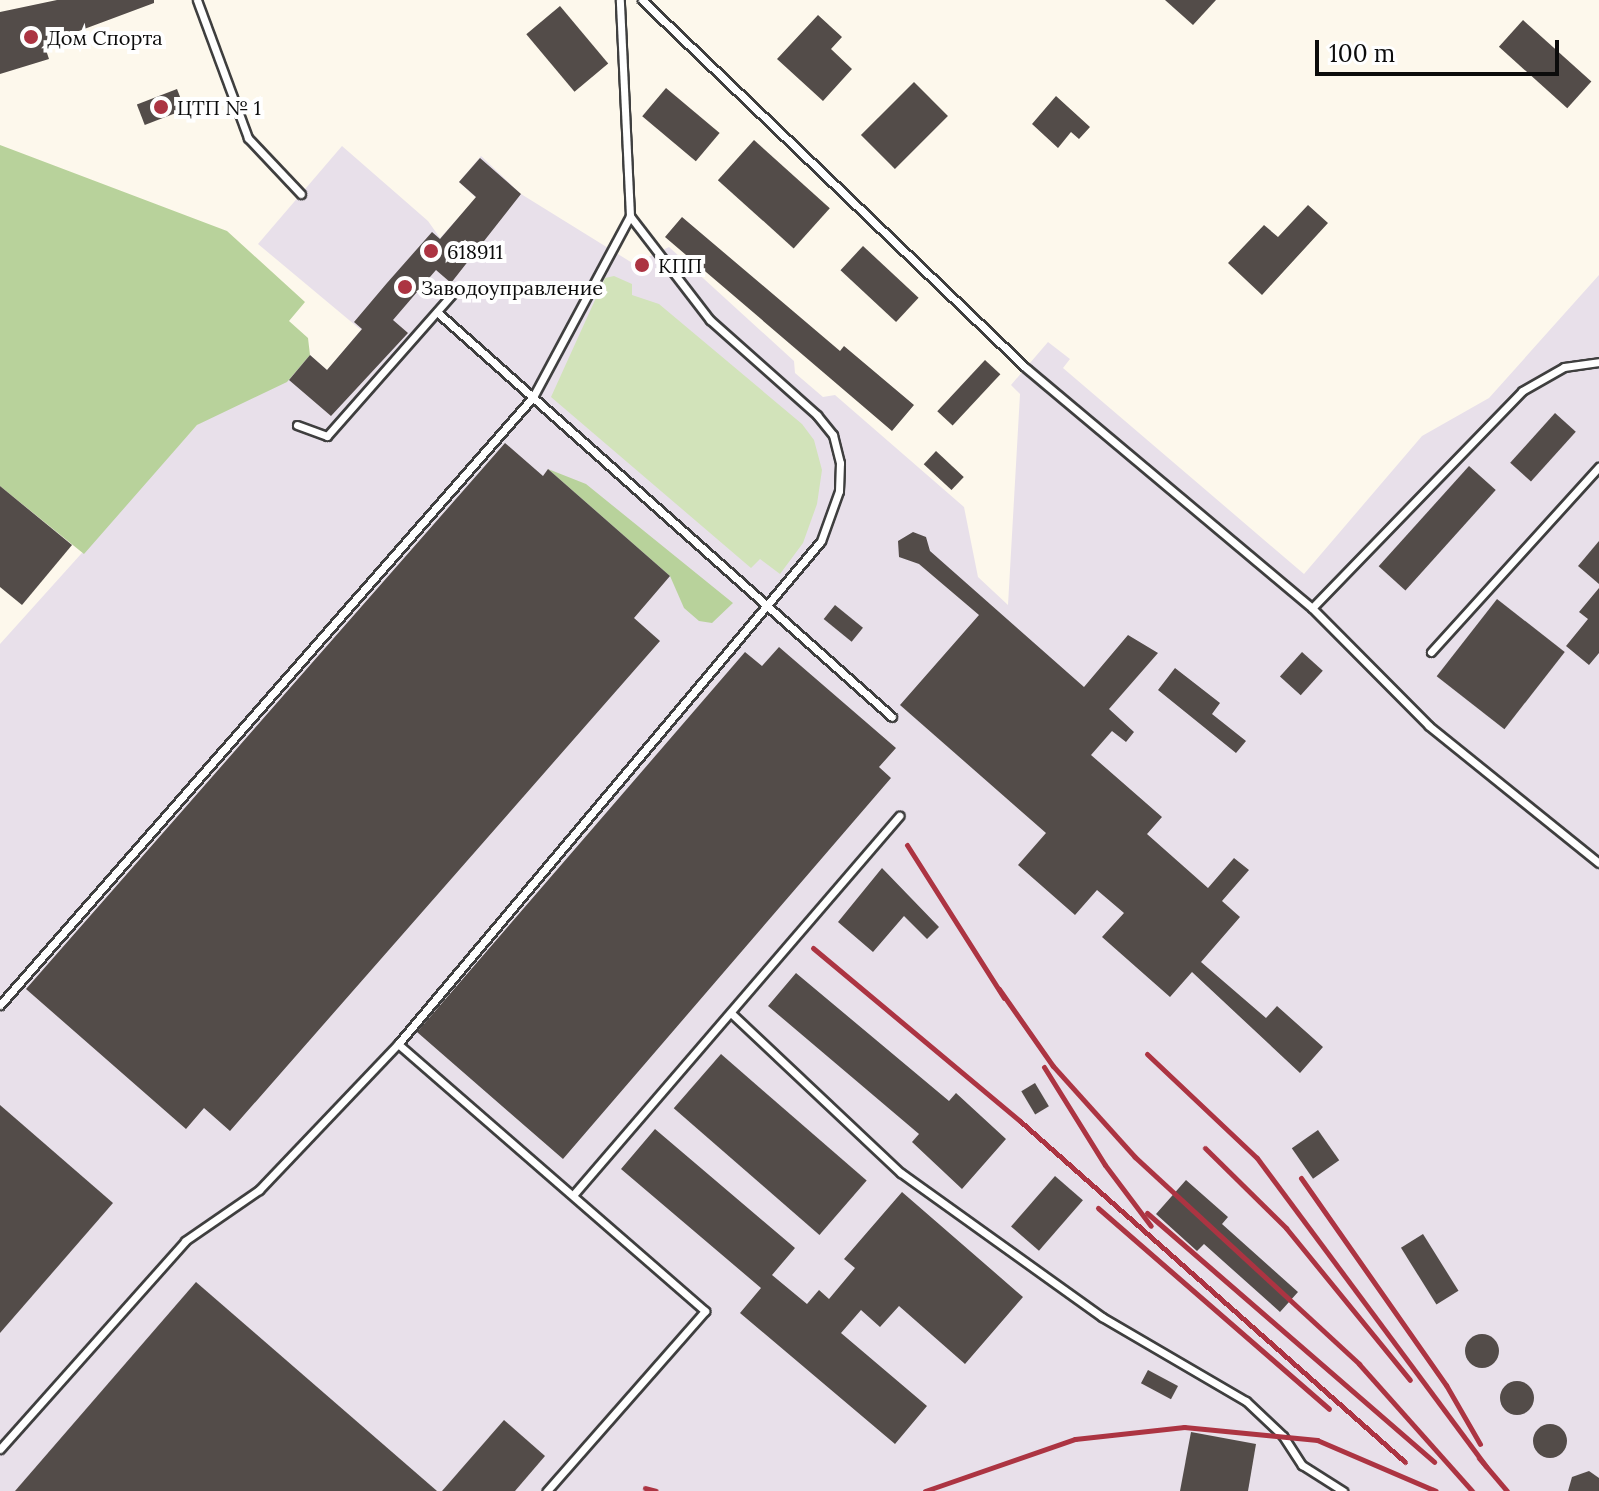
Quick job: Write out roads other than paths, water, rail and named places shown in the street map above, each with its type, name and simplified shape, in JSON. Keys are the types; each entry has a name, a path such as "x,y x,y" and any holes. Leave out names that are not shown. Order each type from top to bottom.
{"lane":[{"path":"197,0 248,138 301,194"},
{"path":"0,1005 533,397 630,216 620,0"},
{"path":"642,0 1026,368 1312,608 1429,726 1599,863"},
{"path":"0,1449 185,1241 259,1190 398,1044 770,605 829,525 839,491 837,448 817,415 710,320 630,216"},
{"path":"297,425 327,436 455,291"},
{"path":"437,312 770,605 892,717"},
{"path":"1312,608 1522,391 1564,367 1599,362"},
{"path":"1431,652 1599,467"},
{"path":"574,1194 899,816"},
{"path":"731,1013 901,1173 1102,1317 1246,1401 1283,1436 1302,1465 1343,1491"},
{"path":"398,1044 705,1311 547,1491"}],"railway":[{"path":"907,845 1004,998"},
{"path":"813,948 1020,1121 1405,1462"},
{"path":"999,989 1053,1066 1135,1157 1359,1364 1472,1491"},
{"path":"1147,1054 1257,1158 1486,1466"},
{"path":"1044,1067 1105,1165 1151,1226"},
{"path":"1205,1148 1286,1228 1410,1380"},
{"path":"1301,1178 1446,1385 1480,1444"},
{"path":"1098,1208 1329,1409"},
{"path":"1147,1213 1434,1462"},
{"path":"925,1491 1075,1439 1184,1427 1317,1440 1436,1491"},
{"path":"1479,1458 1507,1491"},
{"path":"645,1488 656,1491"}],"place":[{"name":"Дом Спорта","path":"31,37"},
{"name":"ЦТП № 1","path":"161,107"},
{"name":"618911","path":"431,251"},
{"name":"КПП","path":"642,265"},
{"name":"Заводоуправление","path":"405,287"}]}
